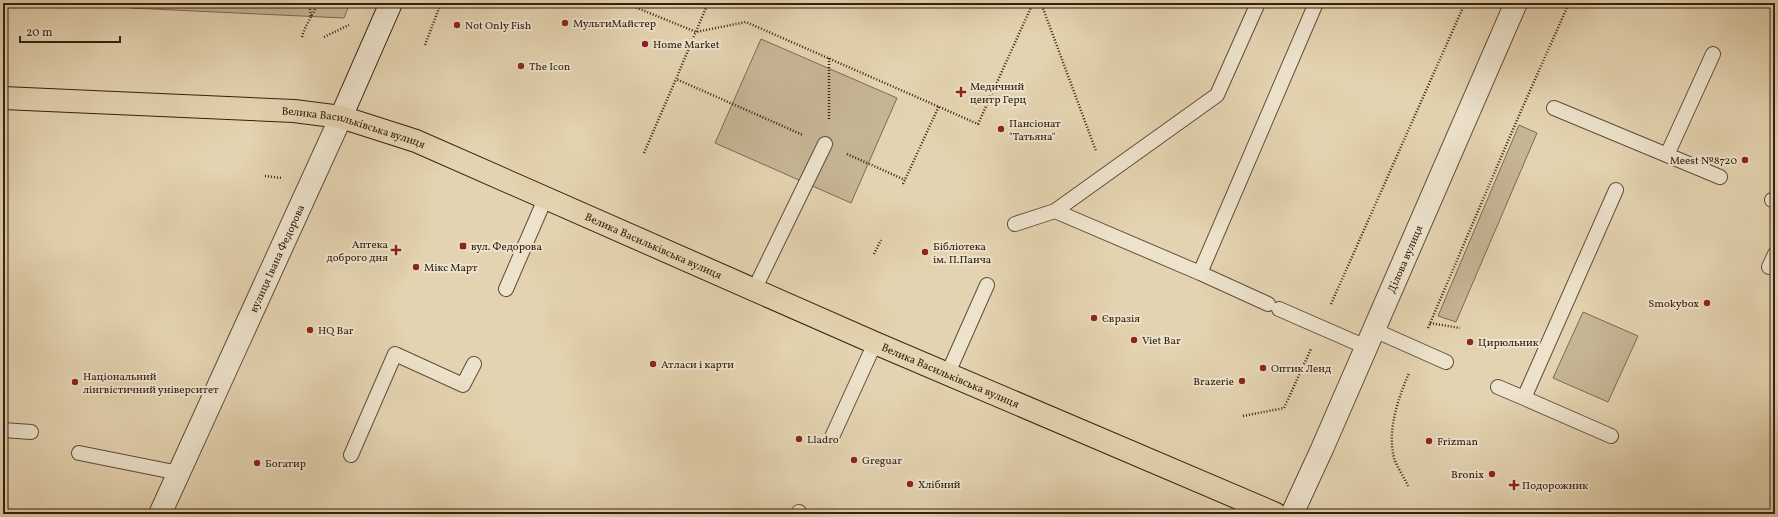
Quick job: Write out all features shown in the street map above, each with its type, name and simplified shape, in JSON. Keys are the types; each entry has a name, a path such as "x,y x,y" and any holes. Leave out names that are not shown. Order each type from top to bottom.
{"main road":[{"name":"Велика Васильківська вулиця","path":"3,98 294,111 341,117 416,141 754,290 1276,514"}],"street":[{"name":"вулиця Івана Федорова","path":"160,514 392,3"},
{"name":"Ділова вулиця","path":"1292,514 1322,449 1516,3"}],"lane":[{"path":"1015,224 1055,211 1216,95 1258,3"},
{"path":"1200,273 1316,3"},
{"path":"1667,155 1713,54"},
{"path":"1554,108 1720,178"},
{"path":"754,290 825,144"},
{"path":"1524,398 1616,190"},
{"path":"506,289 545,199"},
{"path":"1055,211 1321,327 1418,350 1446,362"},
{"path":"1769,267 1775,254"},
{"path":"948,373 987,286"},
{"path":"832,437 875,342"},
{"path":"351,455 395,354 463,385 474,364"},
{"path":"1498,387 1611,436"},
{"path":"3,430 31,432"},
{"path":"79,453 179,473"}],"path":[{"path":"309,3 312,17"},
{"path":"302,38 304,28 312,17 318,3"},
{"path":"425,45 441,3"},
{"path":"625,3 696,32 746,22 978,124 1033,3"},
{"path":"644,153 708,3"},
{"path":"1041,3 1105,175"},
{"path":"1243,416 1284,408 1465,3"},
{"path":"1408,486 1394,459 1392,432 1401,392 1516,120 1569,3"},
{"path":"324,37 350,24"},
{"path":"676,79 905,180"},
{"path":"903,184 938,106"},
{"path":"874,254 881,240"},
{"path":"1430,323 1460,328"}],"shaded area":[{"path":"130,3 350,3 344,18 130,8"},
{"path":"761,39 897,98 851,203 715,143"},
{"path":"1519,125 1537,133 1456,322 1438,316"},
{"path":"1583,312 1638,336 1608,402 1553,378"}],"place":[{"name":"МультиМайстер","path":"565,23"},
{"name":"Not Only Fish","path":"457,25"},
{"name":"Home Market","path":"645,44"},
{"name":"The Icon","path":"521,66"},
{"name":"Медичний центр Герц","path":"961,92"},
{"name":"Пансіонат \"Татьяна\"","path":"1001,129"},
{"name":"Meest №8720","path":"1745,160"},
{"name":"вул. Федорова","path":"463,246"},
{"name":"Аптека доброго дня","path":"396,250"},
{"name":"Бібліотека ім. П.Панча","path":"925,252"},
{"name":"Мікс Март","path":"416,267"},
{"name":"Smokybox","path":"1707,303"},
{"name":"Євразія","path":"1094,318"},
{"name":"HQ Bar","path":"310,330"},
{"name":"Viet Bar","path":"1134,340"},
{"name":"Цирюльник","path":"1470,342"},
{"name":"Атласи і карти","path":"653,364"},
{"name":"Оптик Ленд","path":"1263,368"},
{"name":"Brazerie","path":"1242,381"},
{"name":"Національний лінгвістичний університет","path":"75,382"},
{"name":"Lladro","path":"799,439"},
{"name":"Frizman","path":"1429,441"},
{"name":"Greguar","path":"854,460"},
{"name":"Богатир","path":"257,463"},
{"name":"Bronix","path":"1492,474"},
{"name":"Хлібний","path":"910,484"},
{"name":"Подорожник","path":"1514,485"}]}
